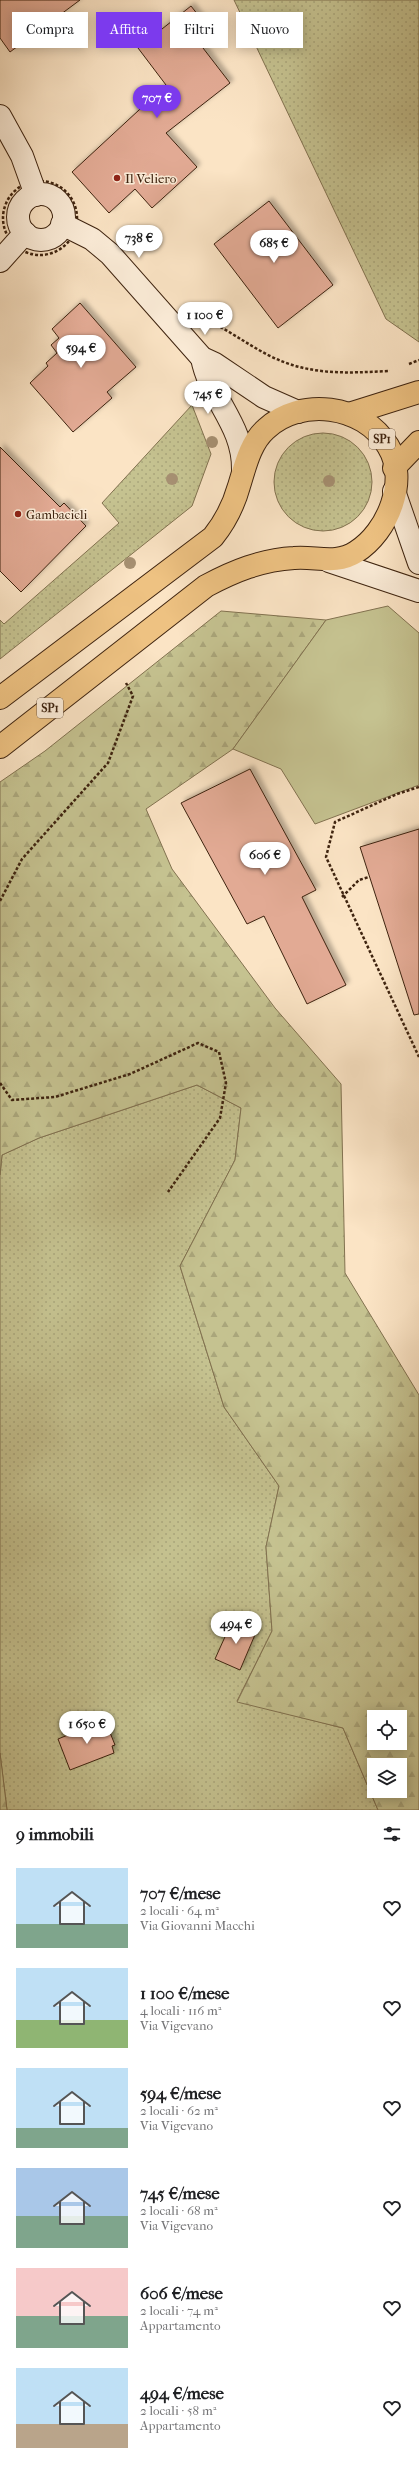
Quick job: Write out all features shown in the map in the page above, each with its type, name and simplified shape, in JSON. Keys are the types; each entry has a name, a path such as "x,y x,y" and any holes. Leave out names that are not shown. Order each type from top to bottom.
{"main road":[{"name":"SP1","path":"349,414 419,392"},
{"name":"SP1","path":"0,698 213,537 227,516 243,470 254,446 265,430 275,422 298,412 320,409 349,414 369,427 388,445 394,468 392,508 369,541 356,552 329,561 295,558 252,565 232,572 206,586 0,747"},
{"name":"SP1","path":"394,468 419,442"}],"street":[{"path":"0,116 22,156 36,195"},
{"path":"36,195 51,196 61,205 64,217 62,224 61,230 53,237 42,240 31,238 25,233 18,220 20,208 27,199 36,195"},
{"path":"62,224 92,240 110,254 202,358 215,364 264,397 298,412"},
{"path":"0,261 25,233"},
{"path":"202,358 210,385 241,442 243,470"},
{"path":"394,491 419,563"},
{"path":"329,561 419,591"}],"path":[{"path":"202,321 207,320 269,356 306,369 334,374 395,370"},
{"path":"407,365 419,360"},
{"path":"0,901 22,859 108,763 132,696 113,660"},
{"path":"419,786 397,794 335,822 326,857 342,897 419,1057"},
{"path":"342,897 359,880 369,877"},
{"path":"0,1083 12,1100 55,1097 130,1074 198,1043 219,1052 226,1083 220,1118 168,1192"}],"green space":[{"path":"234,0 419,0 419,342 386,319 257,48 303,48 303,12 240,12"},
{"path":"192,405 211,454 192,506 0,659 0,620 4,624 119,523 102,503"},
{"path":"323,433 342,436 358,447 369,463 372,482 369,501 358,517 342,528 323,531 304,528 288,517 277,501 274,482 277,463 288,447 304,436"},
{"path":"388,606 419,633 419,785 315,824 281,769 233,749 326,620"},
{"path":"221,611 326,620 233,749 146,809 172,869 275,1008 341,1084 345,1273 419,1395 419,1810 378,1810 373,1798 407,1798 407,1758 367,1758 367,1784 343,1728 237,1702 272,1631 266,1547 279,1486 224,1407 180,1266 235,1160 241,1108 197,1085 39,1138 2,1155 0,1175 0,782 45,751"},
{"path":"197,1085 241,1108 235,1160 180,1266 224,1407 279,1486 266,1547 272,1631 237,1701 343,1728 367,1784 367,1798 373,1798 378,1810 7,1810 0,1753 0,1175 2,1155 39,1138"},
{"path":"0,1753 7,1810 0,1810"}],"building":[{"path":"0,0 80,0 64,12 12,12 12,48 15,48 10,52 0,38"},
{"path":"191,6 196,12 183,12"},
{"path":"170,23 170,48 203,48 230,83 166,133 197,167 152,208 135,189 109,213 72,172 166,85 138,48 162,48 162,29"},
{"path":"269,201 333,285 278,328 214,244"},
{"path":"80,303 136,367 107,392 112,398 73,432 30,383 48,366 46,363 57,353 51,345 59,338 52,329"},
{"path":"0,447 60,507 64,503 86,526 21,592 0,571"},
{"path":"250,769 316,890 302,897 346,985 307,1004 264,916 247,924 181,803"},
{"path":"419,829 419,1014 414,1015 360,847"},
{"path":"233,1619 257,1630 240,1670 215,1659"},
{"path":"105,1720 115,1745 112,1746 114,1753 70,1770 58,1739"}],"place":[{"name":"Il Veliero","path":"117,178"},
{"name":"Gambacicli","path":"18,514"}]}
